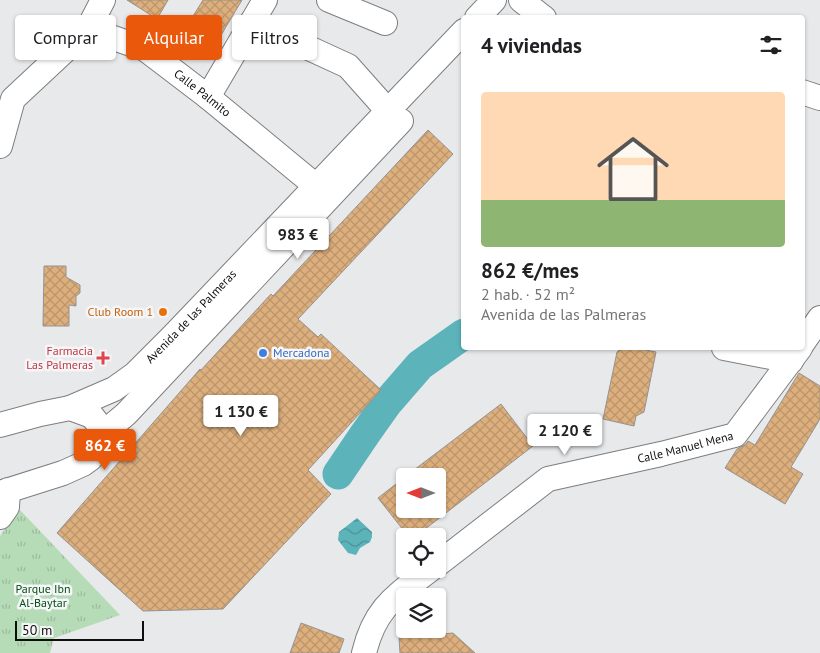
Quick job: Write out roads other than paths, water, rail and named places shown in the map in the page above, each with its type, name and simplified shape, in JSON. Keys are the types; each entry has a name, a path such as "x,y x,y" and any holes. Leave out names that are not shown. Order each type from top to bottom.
{"street":[{"path":"95,15 103,0"},
{"path":"256,15 265,0"},
{"path":"329,0 385,23"},
{"path":"486,8 514,0"},
{"path":"521,0 540,15"},
{"name":"Avenida de las Palmeras","path":"102,434 126,414 323,192 388,110 461,35"},
{"name":"Calle Palmito","path":"116,39 145,49 208,97 323,192"},
{"path":"317,52 348,66 388,110"},
{"path":"208,97 232,56"},
{"name":"Avenida de las Palmeras","path":"0,426 40,414 70,408 114,389 135,374 461,56"},
{"path":"0,146 13,99 55,60"},
{"path":"805,93 820,98"},
{"name":"Calle Manuel Mena","path":"805,340 820,318"},
{"path":"773,350 798,351"},
{"name":"Calle Manuel Mena","path":"446,558 548,479 661,454 735,435 798,351"},
{"path":"0,517 7,507 4,492 63,473 90,460 95,454 102,434 99,425 92,416 70,408"},
{"path":"364,653 372,627 386,605 420,578"}],"water":[{"path":"357,518 372,532 372,537 370,542 360,548 356,555 348,553 338,540 339,532"}],"waterway":[{"path":"338,474 387,403 420,365 461,336"}],"place":[{"name":"Club Room 1","path":"163,312"},
{"name":"Mercadona","path":"263,353"},
{"name":"Farmacia Las Palmeras","path":"103,358"}],"park label":[{"name":"Parque Ibn Al-Baytar","path":"43,596"}]}
